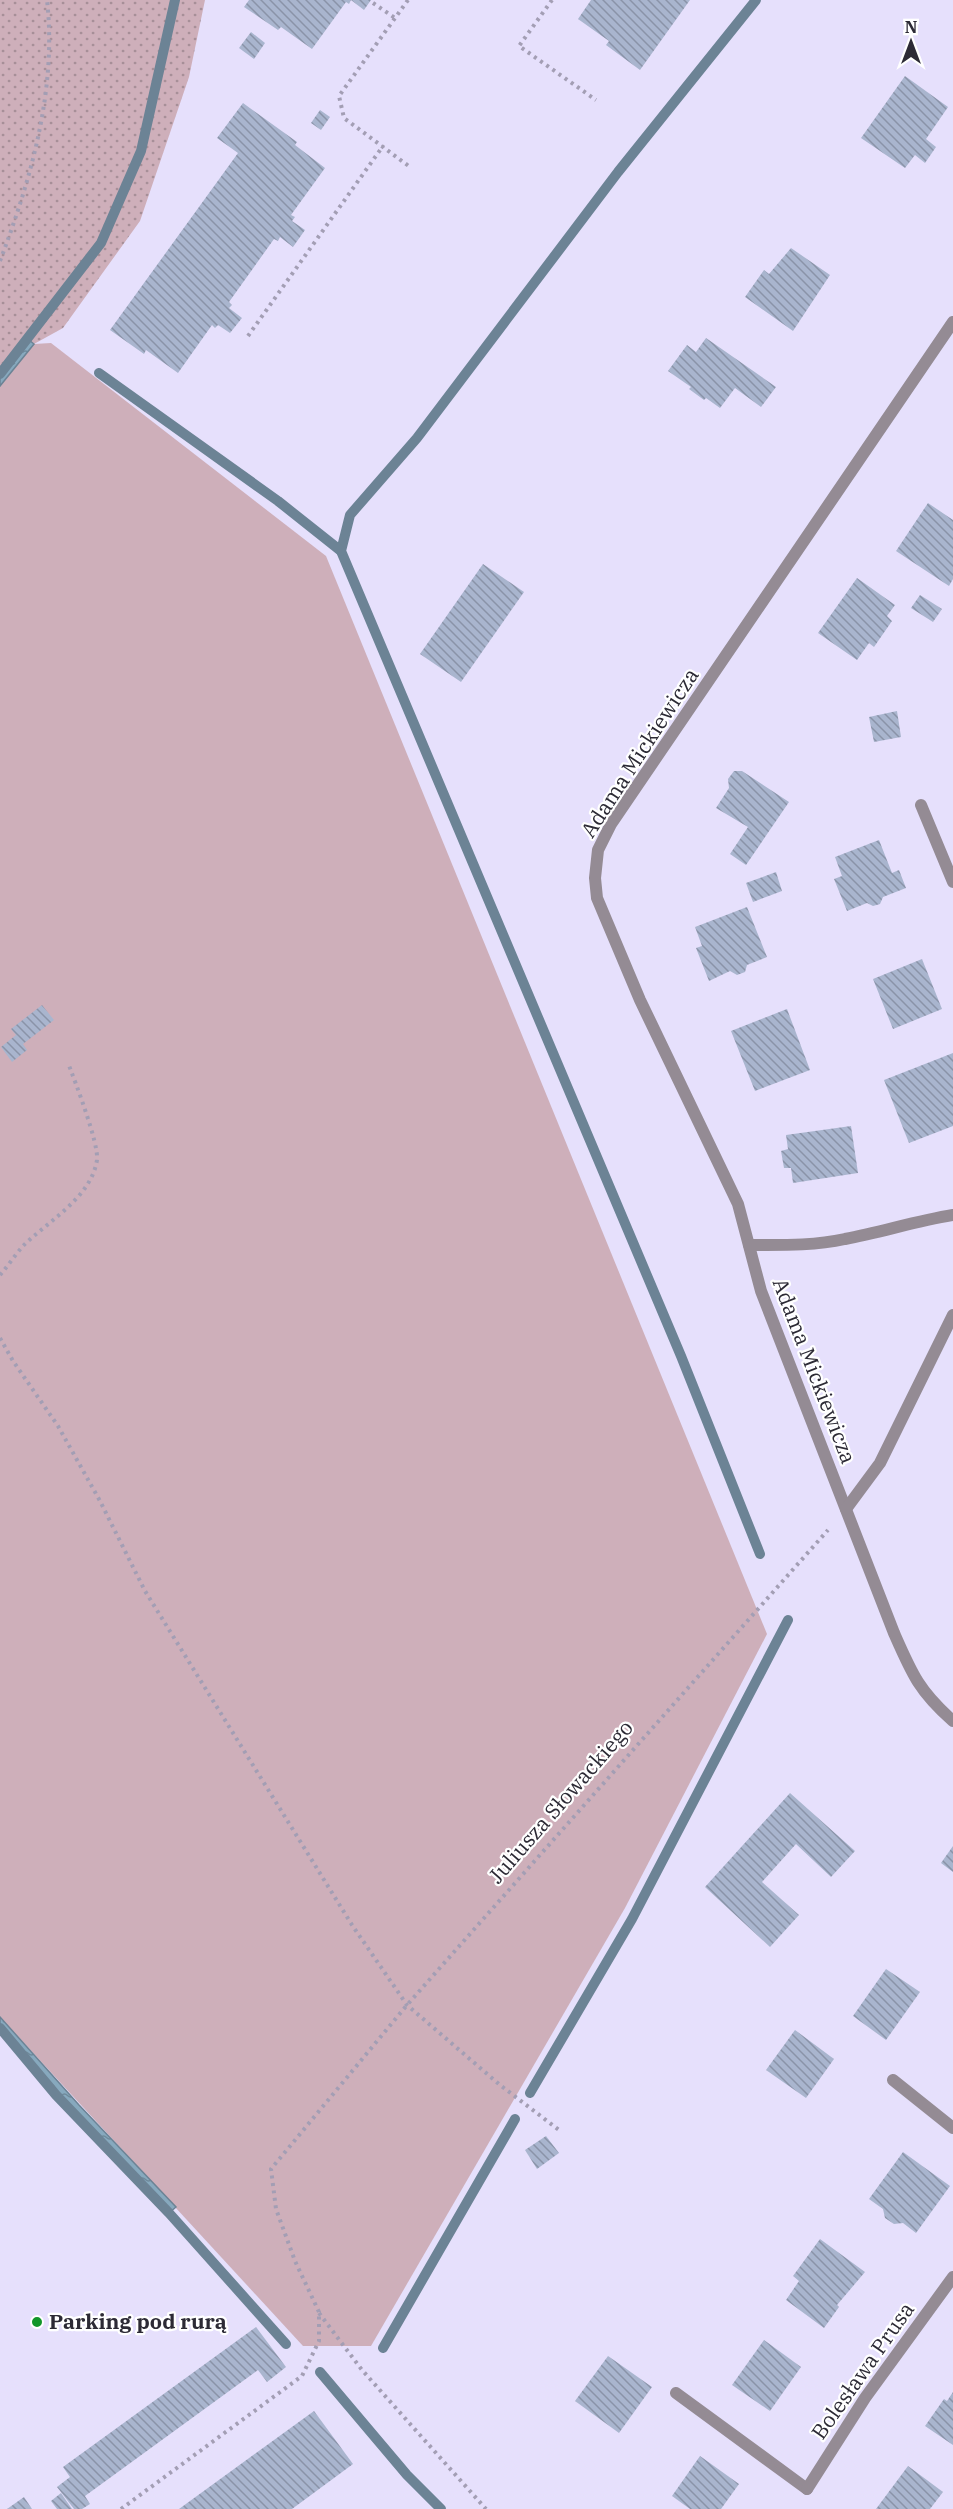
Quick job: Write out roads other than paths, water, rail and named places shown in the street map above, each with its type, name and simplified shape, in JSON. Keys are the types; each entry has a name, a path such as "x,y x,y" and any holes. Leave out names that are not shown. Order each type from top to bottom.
{"street":[{"name":"Adama Mickiewicza","path":"846,1509 761,1291 738,1204 645,1010 597,898 595,878 598,850 612,824 953,322"},
{"path":"921,805 953,882"},
{"name":"Adama Mickiewicza","path":"749,1245 794,1246 845,1239 916,1221 953,1215"},
{"path":"953,1315 880,1463 846,1509 914,1678 932,1702 953,1721"},
{"path":"893,2080 953,2127"},
{"name":"Bolesława Prusa","path":"676,2393 807,2489 866,2398 953,2277"}],"water":[{"path":"29,340 34,344 0,386 0,374"},
{"path":"0,2017 79,2105 176,2207 169,2213 56,2095 0,2028"}],"waterway":[{"path":"0,374 101,243 141,151 175,0"},
{"path":"756,0 618,172 417,438 350,515 341,551 681,1356 760,1554"},
{"path":"99,373 278,501 341,551"},
{"path":"530,2093 632,1919 788,1620"},
{"path":"0,2028 56,2095 169,2213 286,2344"},
{"path":"383,2348 515,2119"},
{"path":"320,2372 407,2475 441,2509"}],"place":[{"name":"Parking pod rurą","path":"37,2322"}]}
